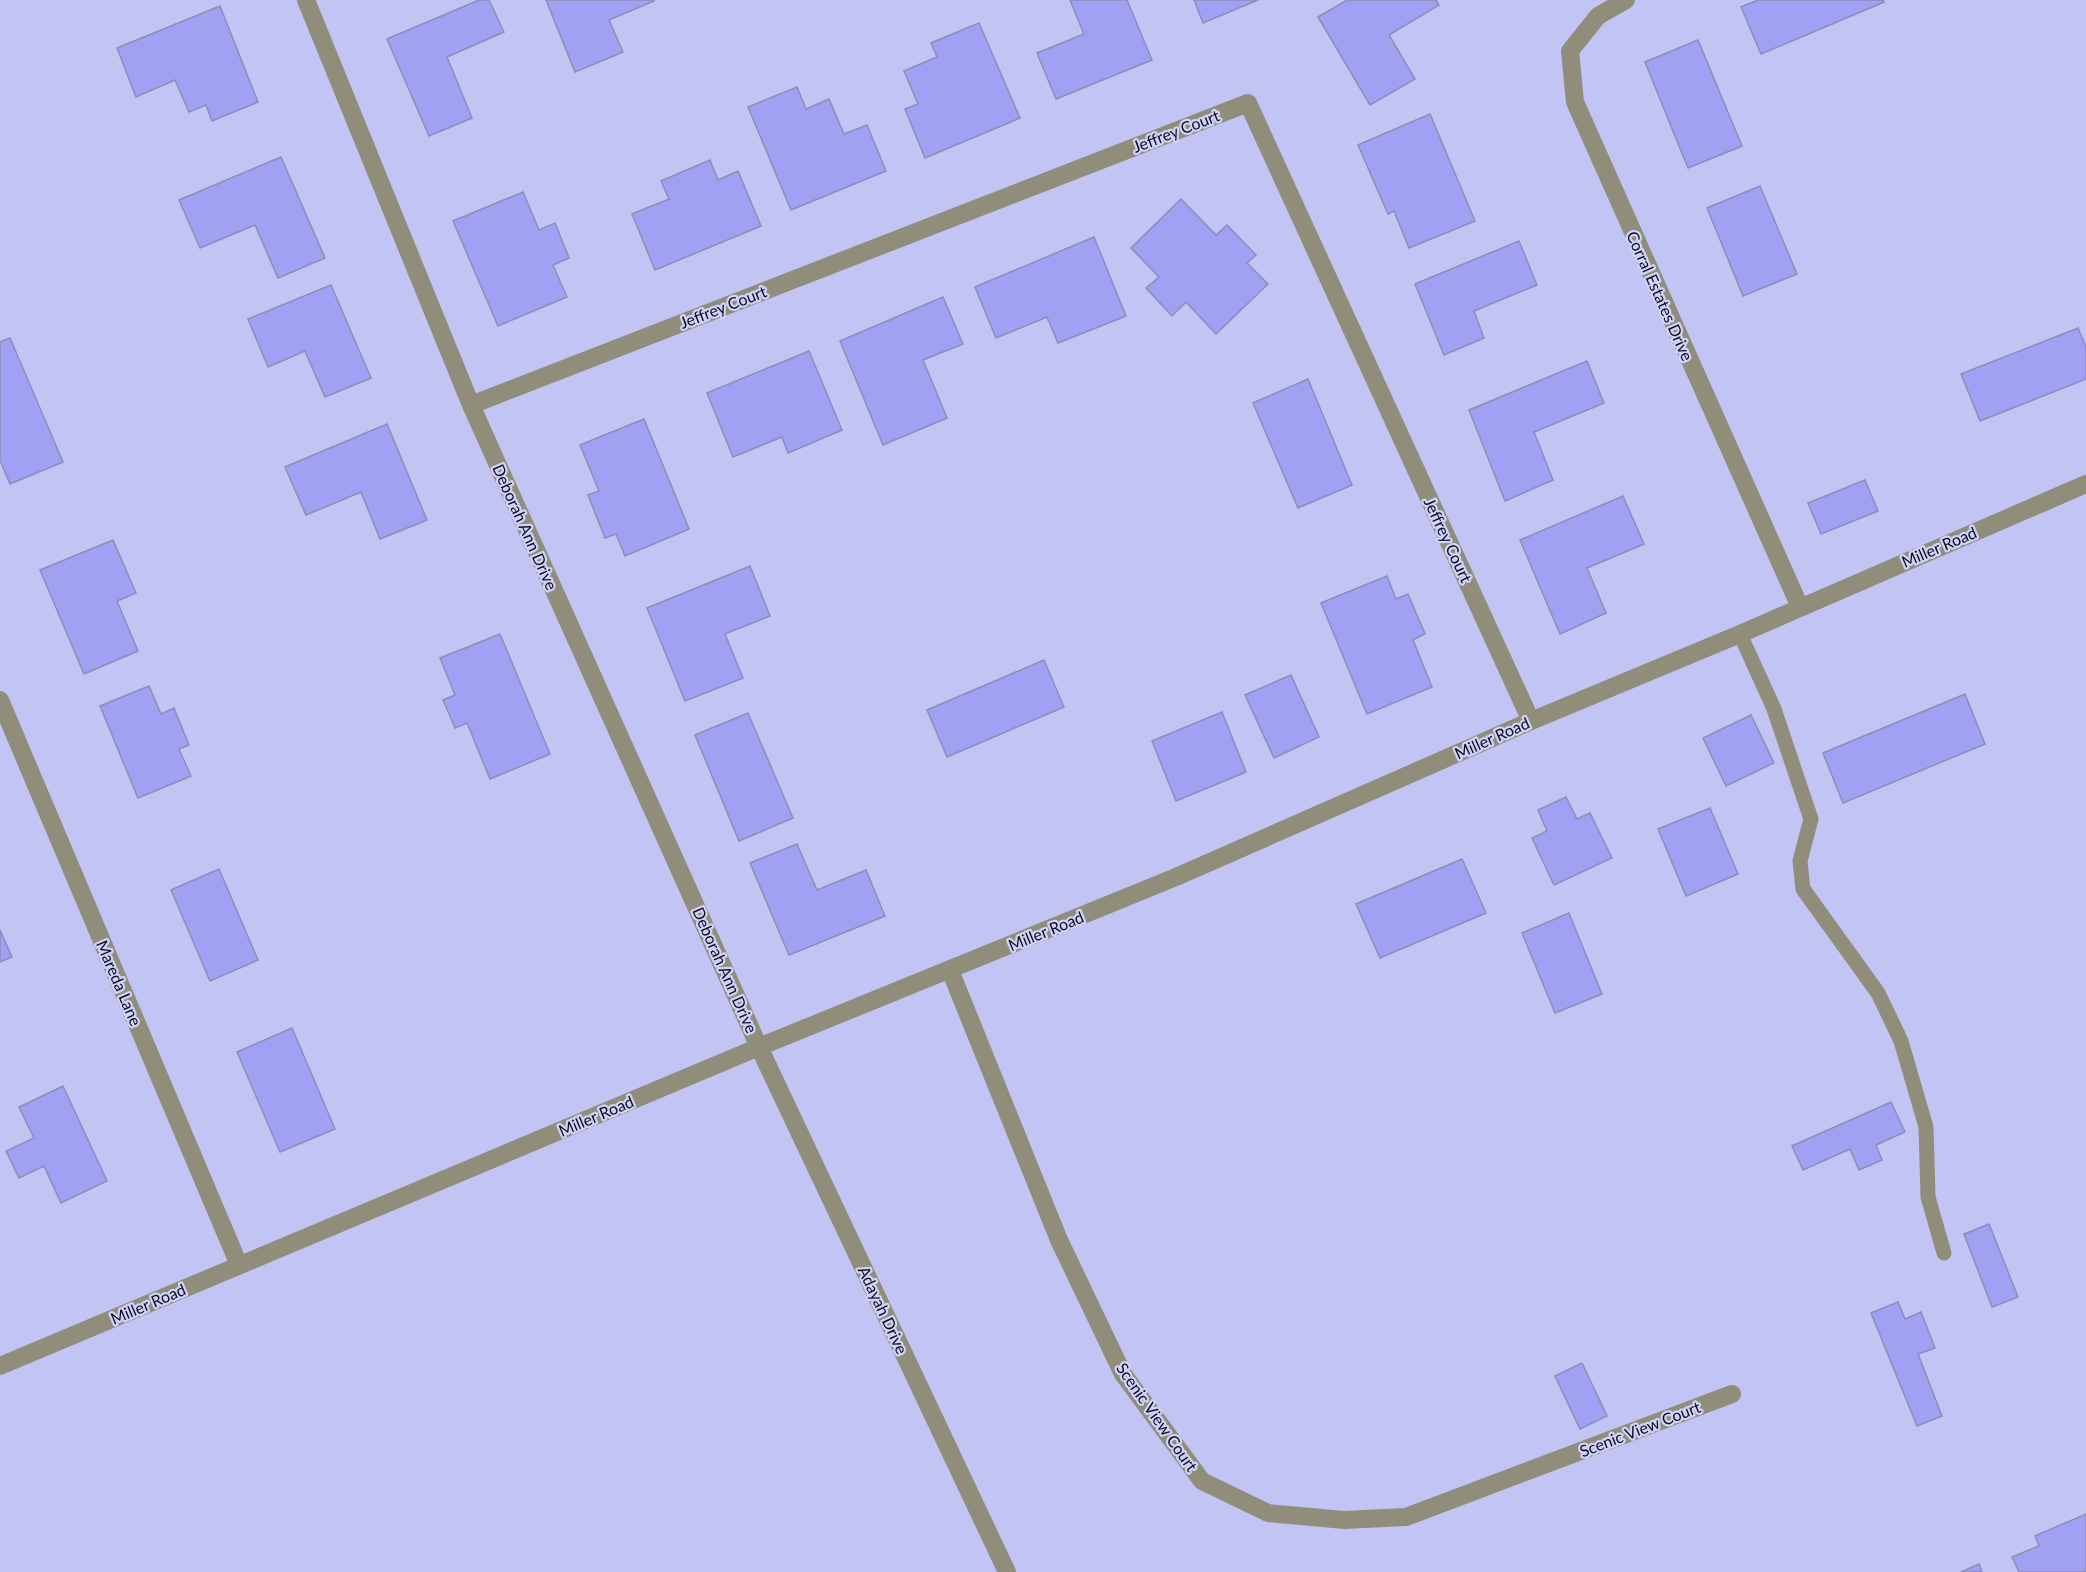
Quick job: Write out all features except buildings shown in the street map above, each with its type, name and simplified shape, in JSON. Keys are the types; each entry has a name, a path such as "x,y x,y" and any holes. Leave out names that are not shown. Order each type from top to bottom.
{"street":[{"name":"Deborah Ann Drive","path":"306,0 471,405 759,1047"},
{"name":"Corral Estates Drive","path":"1626,0 1598,16 1570,51 1575,102 1800,607"},
{"name":"Jeffrey Court","path":"471,405 1248,103 1531,721"},
{"name":"Miller Road","path":"0,1366 759,1047 1176,878 1531,721 1740,634 2086,484"},
{"name":"Mareda Lane","path":"0,700 239,1266"},
{"name":"Scenic View Court","path":"950,970 1059,1240 1123,1374 1202,1481 1268,1513 1344,1520 1406,1517 1732,1394"},
{"name":"Adayah Drive","path":"759,1047 1008,1572"}],"lane":[{"path":"1740,634 1774,709 1811,819 1800,861 1803,889 1878,993 1901,1041 1926,1127 1928,1197 1944,1253"}]}
